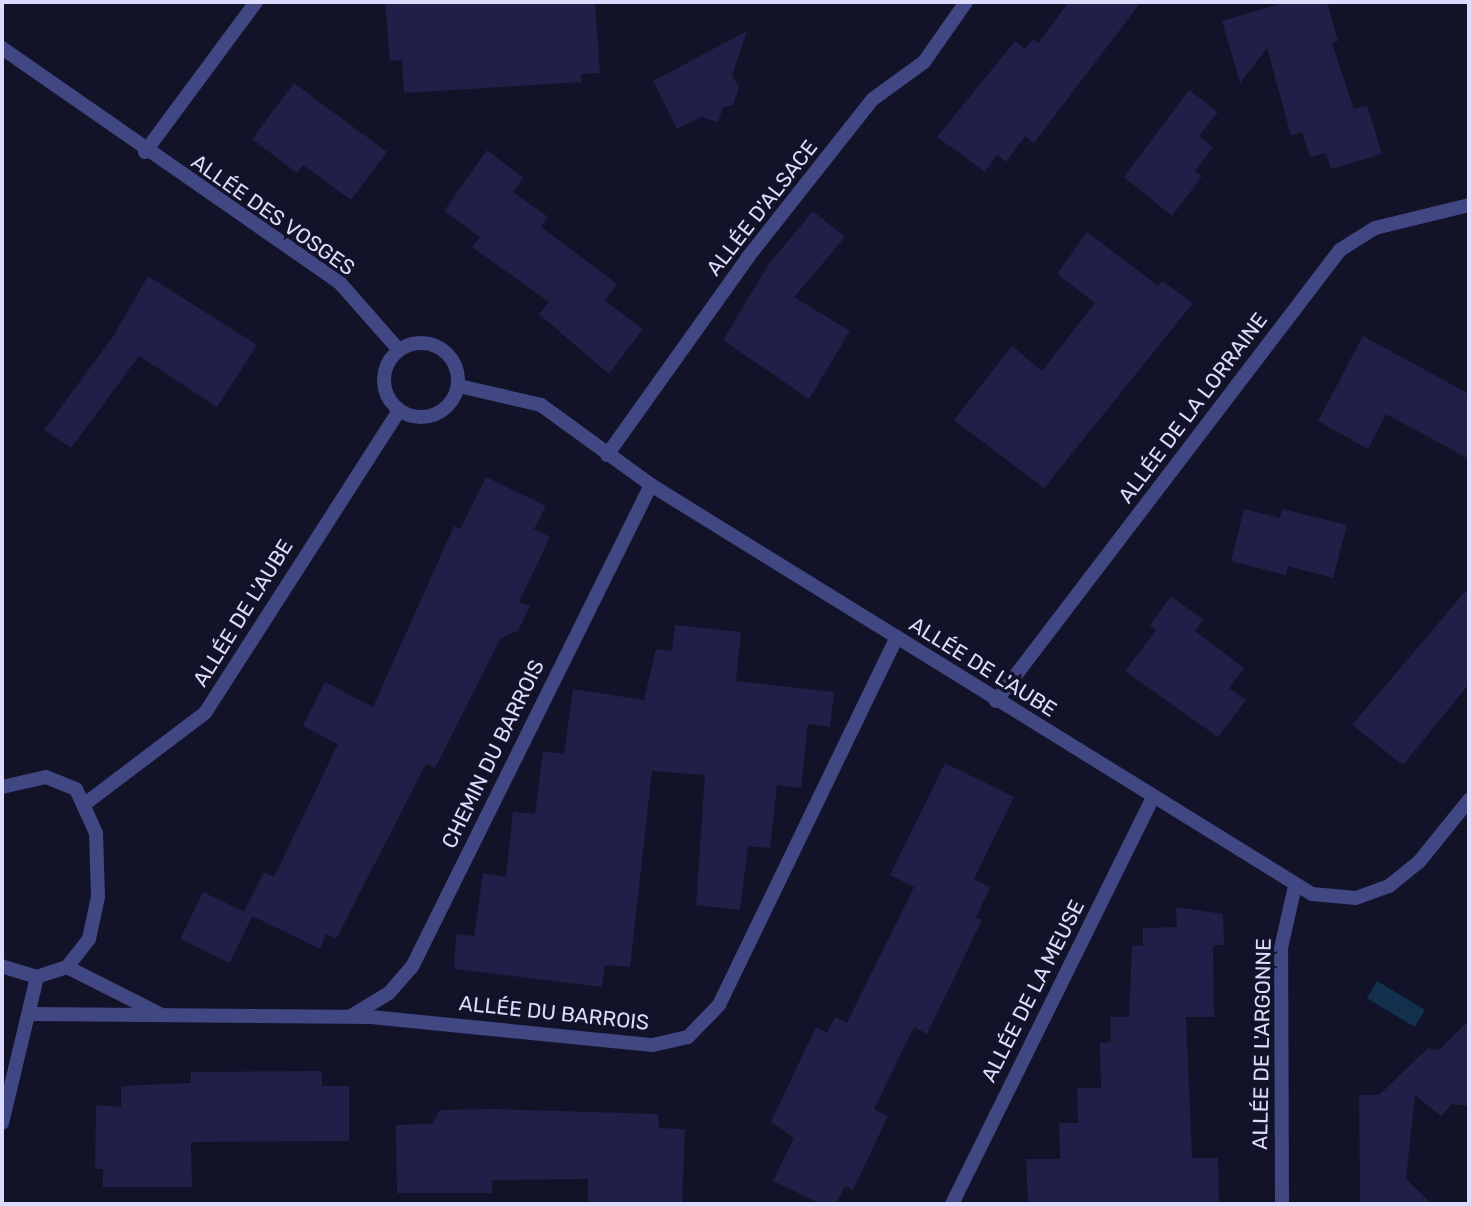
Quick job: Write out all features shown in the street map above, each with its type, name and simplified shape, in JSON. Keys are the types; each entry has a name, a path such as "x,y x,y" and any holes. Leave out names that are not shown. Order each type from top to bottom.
{"street":[{"path":"145,152 256,2"},
{"name":"ALLÉE D'ALSACE","path":"607,455 748,257 873,99 924,62 966,2"},
{"name":"ALLÉE DES VOSGES","path":"2,48 145,152 340,284 399,350"},
{"name":"ALLÉE DE LA LORRAINE","path":"996,701 1340,250 1375,228 1469,205"},
{"path":"414,342 443,349 458,386 449,405 432,416 399,411 383,380 399,350 414,342"},
{"name":"ALLÉE DE L'AUBE","path":"458,386 541,405 651,485 1295,887 1326,898 1356,898 1390,887 1419,862 1469,800"},
{"name":"ALLÉE DE L'AUBE","path":"86,803 205,713 399,411"},
{"name":"CHEMIN DU BARROIS","path":"346,1018 389,993 412,967 651,485"},
{"name":"ALLÉE DU BARROIS","path":"33,1014 172,1018 346,1018 653,1045 688,1037 719,1005 897,637"},
{"path":"2,787 46,777 62,780 86,803 96,833 96,920 82,953 68,967 37,977 2,966"},
{"name":"ALLÉE DE LA MEUSE","path":"953,1204 1153,798"},
{"name":"ALLÉE DE L'ARGONNE","path":"1282,1204 1281,948 1295,887"},
{"name":"ALLÉE DU BARROIS","path":"68,967 172,1018"},
{"path":"2,1123 33,1014 37,977"}],"water":[{"path":"1377,981 1425,1010 1415,1027 1367,998"}],"building":[{"path":"385,2 595,2 600,73 581,74 582,82 404,93 402,60 390,61"},
{"path":"1069,2 1141,2 1034,143 1025,136 1006,162 997,155 985,172 937,137 1015,41 1025,49 1033,39 1038,43"},
{"path":"1287,2 1327,2 1338,41 1332,43 1354,109 1367,105 1382,154 1331,169 1326,153 1310,157 1302,132 1291,136 1267,48 1240,83 1222,21"},
{"path":"747,31 732,75 739,87 733,105 723,107 718,122 701,117 677,129 653,81"},
{"path":"294,83 387,152 351,200 303,165 297,173 252,139"},
{"path":"1189,90 1218,112 1199,136 1213,147 1195,171 1202,176 1172,216 1124,177"},
{"path":"487,150 523,178 513,192 548,217 541,227 617,284 605,301 643,329 609,374 539,314 549,302 472,247 480,237 444,211"},
{"path":"813,211 845,237 794,297 850,331 809,399 723,340 769,264"},
{"path":"1087,232 1158,286 1162,281 1193,303 1044,488 954,420 1012,346 1042,371 1095,303 1057,274"},
{"path":"148,276 257,345 217,407 139,356 71,448 44,430 112,338"},
{"path":"1363,336 1469,394 1469,459 1386,414 1368,449 1318,421"},
{"path":"486,477 546,506 534,529 550,537 519,602 530,606 518,631 501,638 435,768 426,764 336,939 326,934 320,949 244,912 264,872 274,877 338,744 303,726 325,682 373,707 454,526 460,529"},
{"path":"1244,509 1280,518 1282,509 1347,525 1333,578 1288,566 1286,575 1231,561"},
{"path":"1469,587 1469,684 1403,765 1352,725"},
{"path":"1171,596 1203,620 1195,631 1244,668 1229,688 1246,700 1218,737 1125,671 1156,630 1150,625"},
{"path":"675,625 741,632 736,681 834,692 830,727 808,724 801,788 777,785 770,848 748,846 740,910 696,905 705,775 652,771 630,967 605,965 602,987 454,969 456,934 474,936 483,873 506,877 513,812 535,814 543,751 564,754 573,689 644,700 656,649 672,651"},
{"path":"945,763 1014,797 974,879 990,887 976,918 982,920 927,1034 914,1027 874,1109 888,1116 853,1190 845,1186 836,1204 821,1204 773,1181 794,1138 771,1122 816,1027 827,1033 835,1017 847,1023 914,887 890,875"},
{"path":"203,892 252,916 230,963 180,939"},
{"path":"1176,907 1223,914 1224,945 1213,945 1214,1017 1186,1017 1192,1158 1218,1158 1219,1204 1028,1204 1026,1159 1060,1159 1059,1123 1078,1123 1077,1088 1101,1088 1100,1043 1111,1042 1110,1017 1129,1017 1132,946 1143,946 1143,928 1177,927"},
{"path":"1469,1020 1469,1106 1452,1104 1441,1116 1415,1095 1406,1179 1432,1204 1360,1204 1359,1095 1379,1095 1428,1048 1439,1050"},
{"path":"322,1071 322,1086 349,1086 349,1141 191,1142 192,1187 103,1187 103,1169 95,1169 96,1105 121,1107 121,1086 191,1083 191,1072"},
{"path":"440,1110 658,1114 659,1128 685,1129 682,1204 588,1204 588,1179 492,1180 492,1193 397,1193 396,1125 432,1124"}]}
